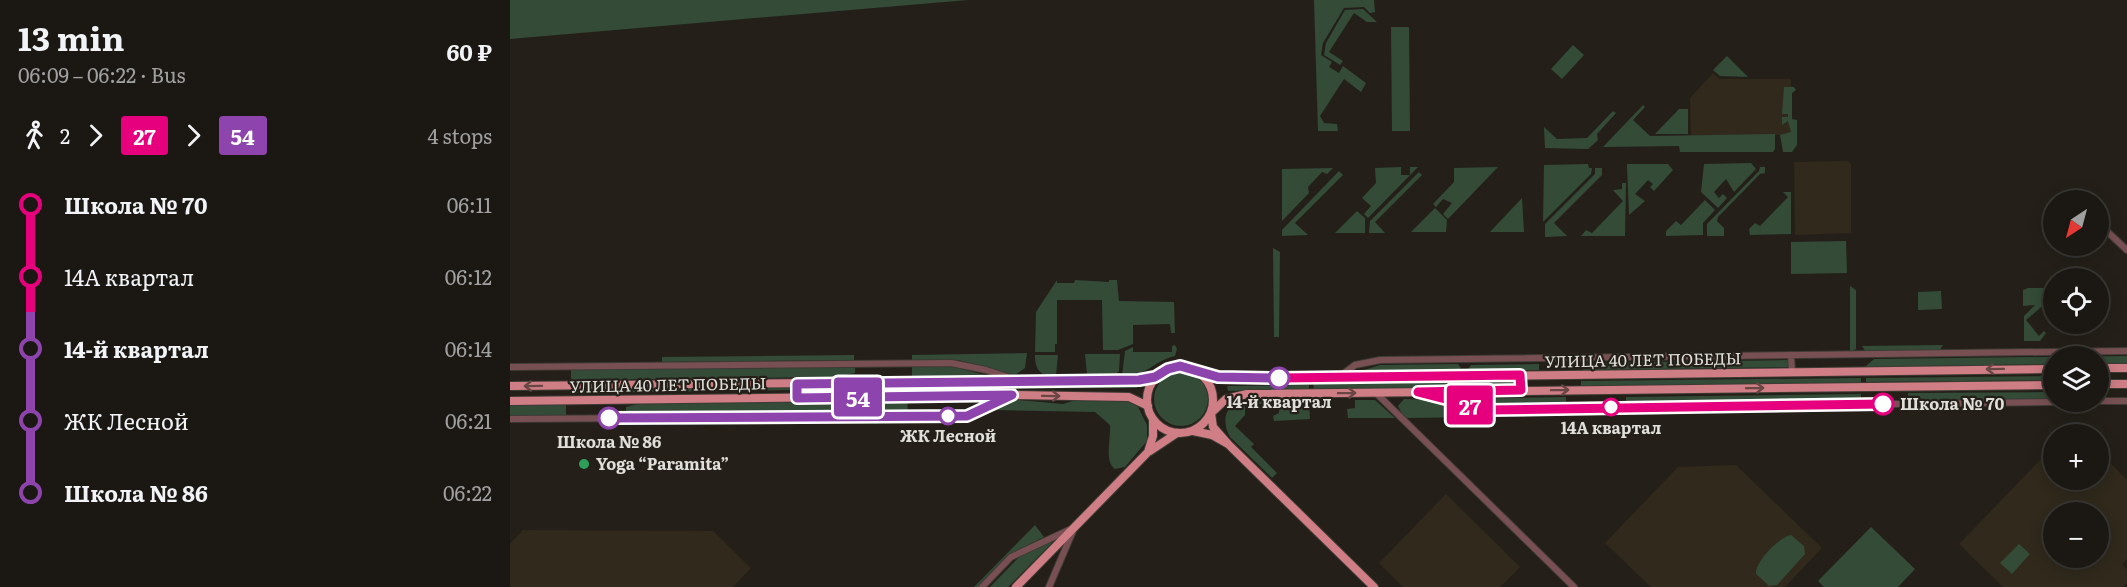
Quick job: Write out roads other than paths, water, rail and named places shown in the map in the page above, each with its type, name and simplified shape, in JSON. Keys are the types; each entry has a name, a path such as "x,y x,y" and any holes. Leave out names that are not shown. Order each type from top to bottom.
{"main road":[{"path":"1148,452 1153,436 1153,419 1148,406 1148,391 1155,377 1175,366 1198,371 1209,381 1212,390 1213,427 1374,587"},
{"path":"2109,368 2127,368"},
{"name":"УЛИЦА 40 ЛЕТ ПОБЕДЫ","path":"1198,371 1234,378 2043,369"},
{"path":"1520,375 1521,390"},
{"name":"УЛИЦА 40 ЛЕТ ПОБЕДЫ","path":"510,386 1139,380 1155,377"},
{"path":"797,384 797,398"},
{"path":"2109,384 2127,384"},
{"name":"УЛИЦА 40 ЛЕТ ПОБЕДЫ","path":"1211,413 1226,399 1247,394 2043,385"},
{"name":"УЛИЦА 40 ЛЕТ ПОБЕДЫ","path":"510,401 1012,395 1129,396 1148,406"},
{"path":"1193,431 1211,413"},
{"path":"1153,419 1162,427 1177,433"},
{"path":"1016,587 1148,452 1177,433 1193,431 1212,435 1228,444"}],"street":[{"path":"2109,233 2127,250"},
{"path":"1339,377 1355,365 1380,360 2127,351"},
{"path":"1791,355 1792,372"},
{"name":"УЛИЦА 40 ЛЕТ ПОБЕДЫ","path":"510,367 951,363 986,370 1021,381"},
{"path":"1375,392 1574,587"},
{"path":"1418,392 1488,410 2043,402"},
{"path":"510,419 967,416 1012,395"},
{"path":"2109,401 2127,401"},
{"path":"982,587 1011,557 1075,527"},
{"path":"1049,587 1075,527"}],"place":[{"name":"14-й квартал","path":"1279,378"},
{"name":"Школа № 70","path":"1883,404"},
{"name":"14А квартал","path":"1611,407"},
{"name":"ЖК Лесной","path":"948,416"},
{"name":"Школа № 86","path":"609,418"},
{"name":"Yoga “Paramita”","path":"584,464"}]}
